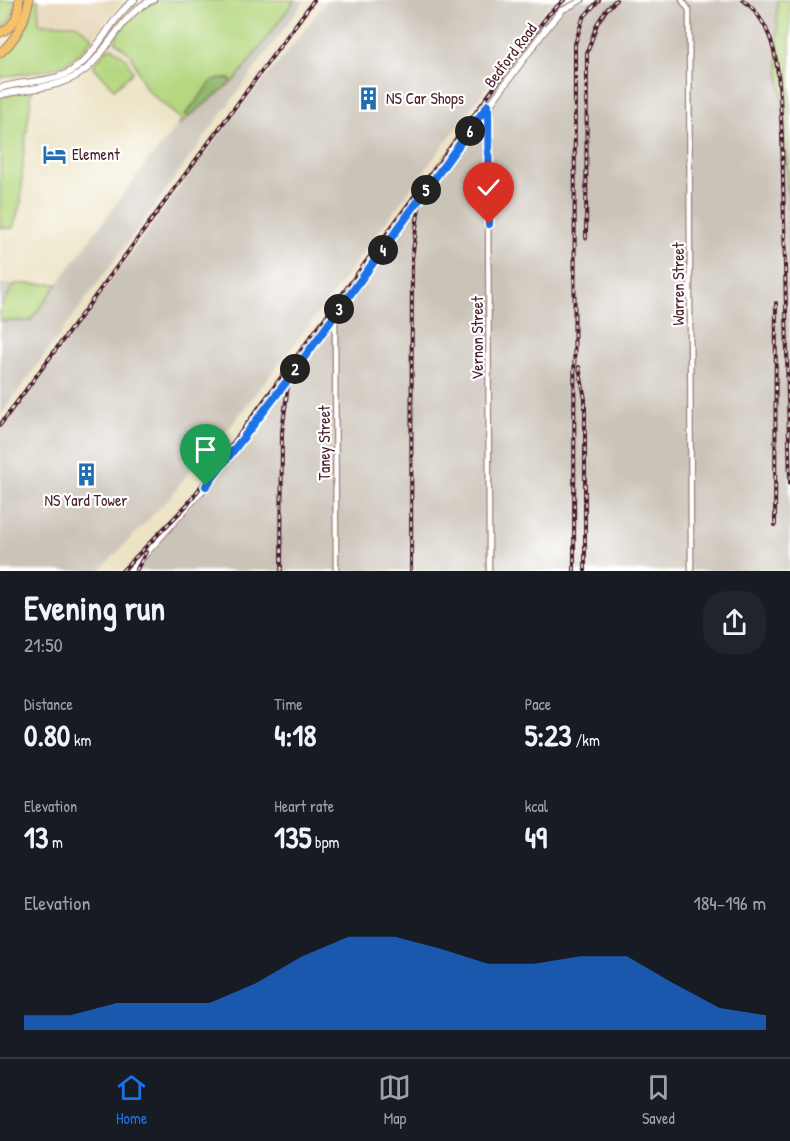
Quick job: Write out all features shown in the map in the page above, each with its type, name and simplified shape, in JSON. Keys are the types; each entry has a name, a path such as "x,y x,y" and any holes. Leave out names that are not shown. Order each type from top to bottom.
{"highway":[{"path":"0,33 13,23 18,12 19,0"},
{"path":"0,53 12,42 21,27 29,0"}],"street":[{"path":"0,88 49,79 74,69 87,58 125,8 134,0"},
{"path":"0,95 23,89 52,86 84,71 101,54 136,10 153,0"},
{"path":"561,11 582,0"},
{"name":"Warren Street","path":"682,0 689,10 691,571"},
{"name":"Bedford Road","path":"130,571 206,486 335,315 488,105 561,11"},
{"name":"Vernon Street","path":"488,105 489,571"},
{"name":"Taney Street","path":"335,315 336,571"}],"shaded area":[{"path":"38,0 122,0 93,38 76,24 38,24"},
{"path":"295,0 305,0 0,416 0,321 30,321 145,165 177,126 236,79"},
{"path":"327,0 552,0 305,330 212,450 192,468 171,496 99,571 0,571 0,429 233,116 283,58"},
{"path":"554,0 777,0 778,61 785,127 790,274 790,571 129,571 199,495 420,199"},
{"path":"0,284 15,284 0,308"}],"green space":[{"path":"0,0 16,0 11,17 0,29"},
{"path":"33,0 38,0 39,24 76,24 93,38 82,51 62,65 0,78 0,59 23,33 30,17"},
{"path":"155,0 295,0 236,79 232,82 221,78 212,82 185,115 190,116 177,126 182,120 146,89 131,55 116,42 116,36 136,11"},
{"path":"777,0 790,0 790,274 785,127 778,61"},
{"path":"112,47 126,58 133,72 114,89 93,66 107,49"},
{"path":"220,78 230,79 232,82 190,116 185,115 212,81"},
{"path":"32,90 23,160 21,202 13,228 0,228 0,96"},
{"path":"15,284 58,284 30,321 0,321 0,308"}],"railway":[{"path":"0,425 314,0"},
{"path":"122,571 188,504 523,48 548,15 564,0"},
{"path":"574,571 575,44 583,18 599,0"},
{"path":"586,238 587,53 597,24 616,0"},
{"path":"743,0 766,27 779,80 790,484"},
{"path":"411,571 412,259 423,189"},
{"path":"775,525 776,303"},
{"path":"281,571 282,432 289,377 293,367"},
{"path":"579,367 585,399 585,571"},
{"path":"136,571 146,552"}],"place":[{"name":"NS Car Shops","path":"368,98"},
{"name":"Element","path":"54,154"},
{"name":"NS Yard Tower","path":"86,475"}],"route":[{"path":"206,486 290,377 488,105 489,224"}]}
